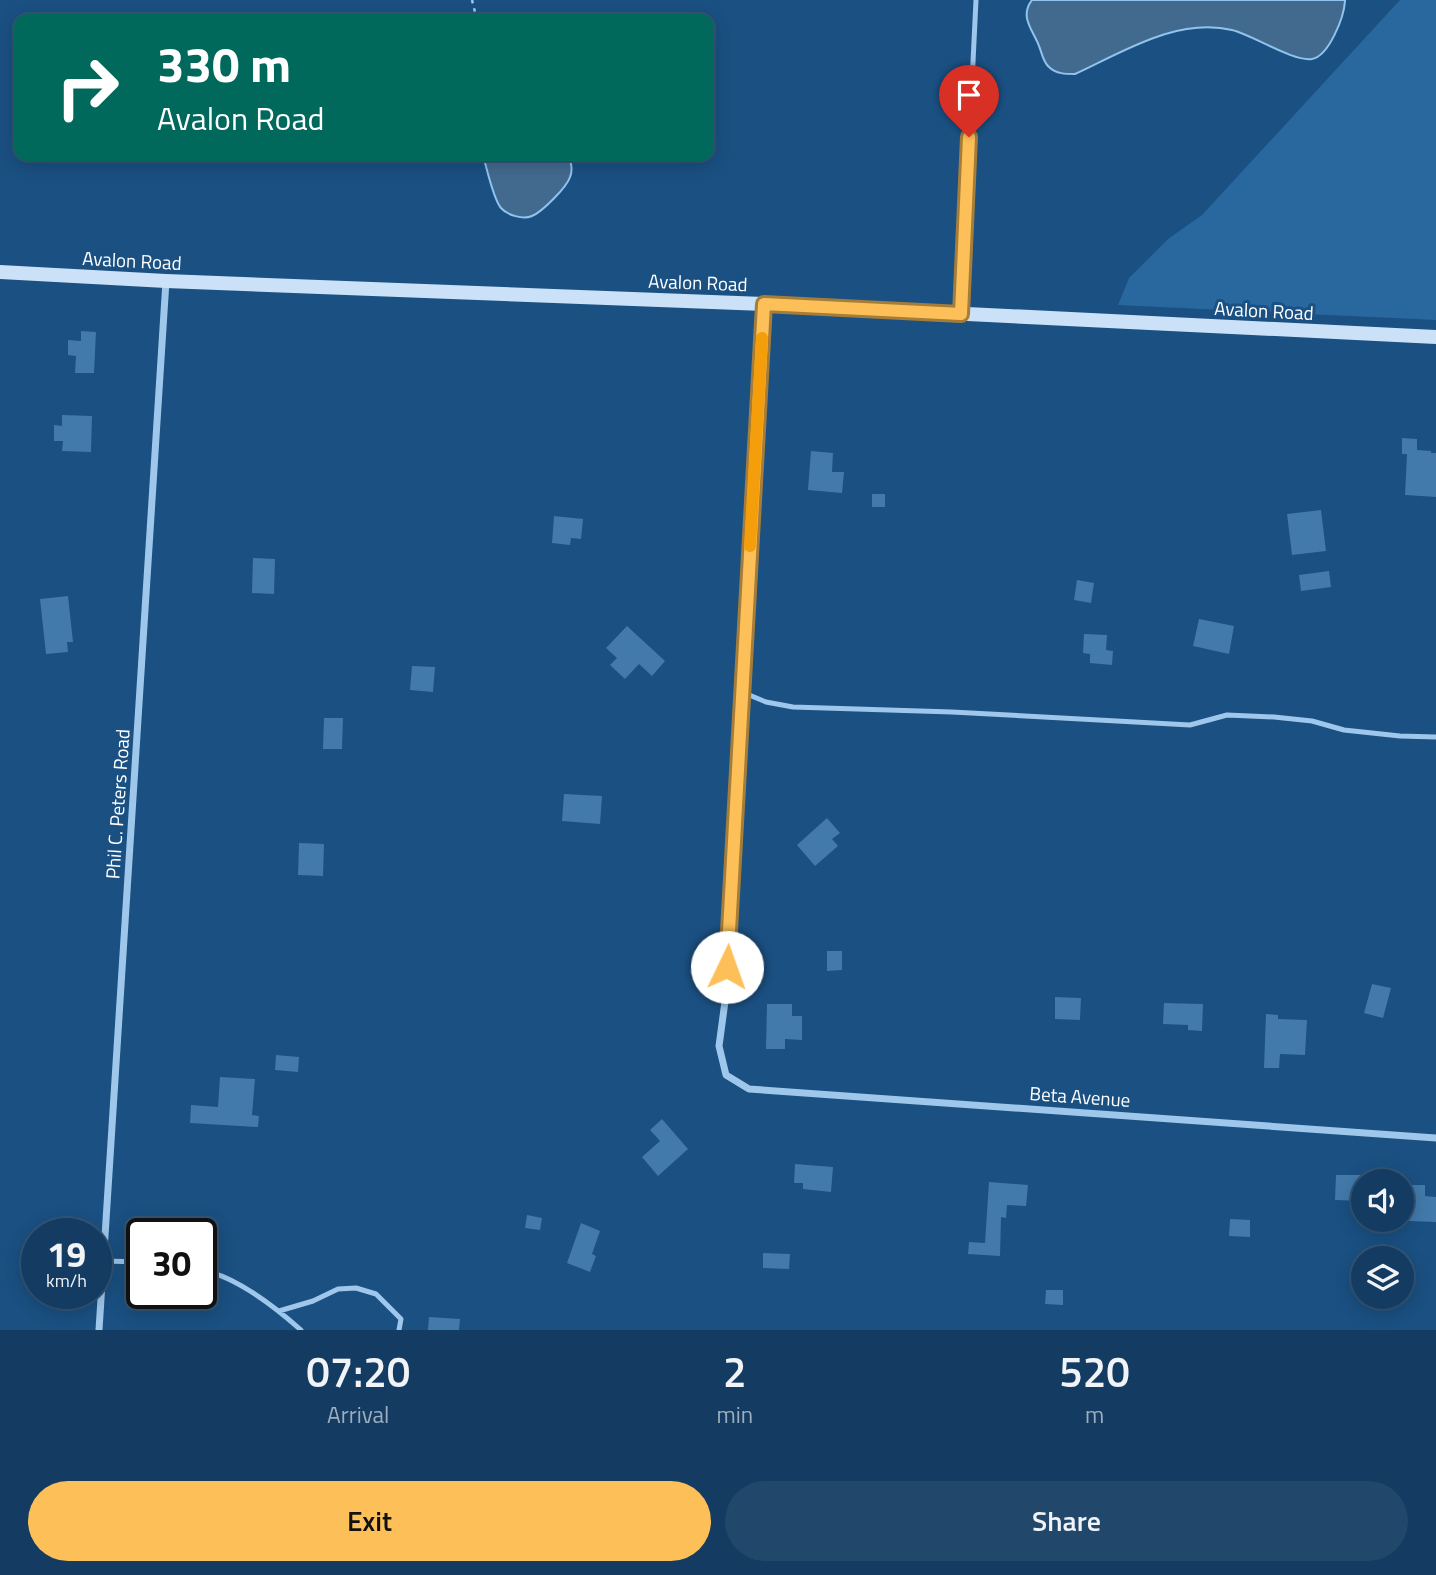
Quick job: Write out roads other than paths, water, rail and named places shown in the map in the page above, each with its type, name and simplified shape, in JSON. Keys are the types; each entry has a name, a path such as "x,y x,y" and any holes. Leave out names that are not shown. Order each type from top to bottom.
{"main road":[{"name":"Avalon Road","path":"0,272 764,304 1436,337"}],"street":[{"name":"Phil C. Peters Road","path":"107,1218 166,281"},
{"path":"742,692 764,304"},
{"name":"Beta Avenue","path":"742,692 726,995 719,1046 726,1075 749,1089 1436,1138"},
{"name":"Phil C. Peters Road","path":"99,1330 101,1309"}],"lane":[{"path":"961,314 976,0"},
{"path":"742,692 766,702 793,707 953,712 1190,725 1227,715 1274,717 1312,721 1344,730 1436,737"},
{"path":"217,1275 279,1311 301,1330"},
{"path":"279,1311 313,1301 338,1289 356,1288 376,1294 401,1319 399,1330"}]}
